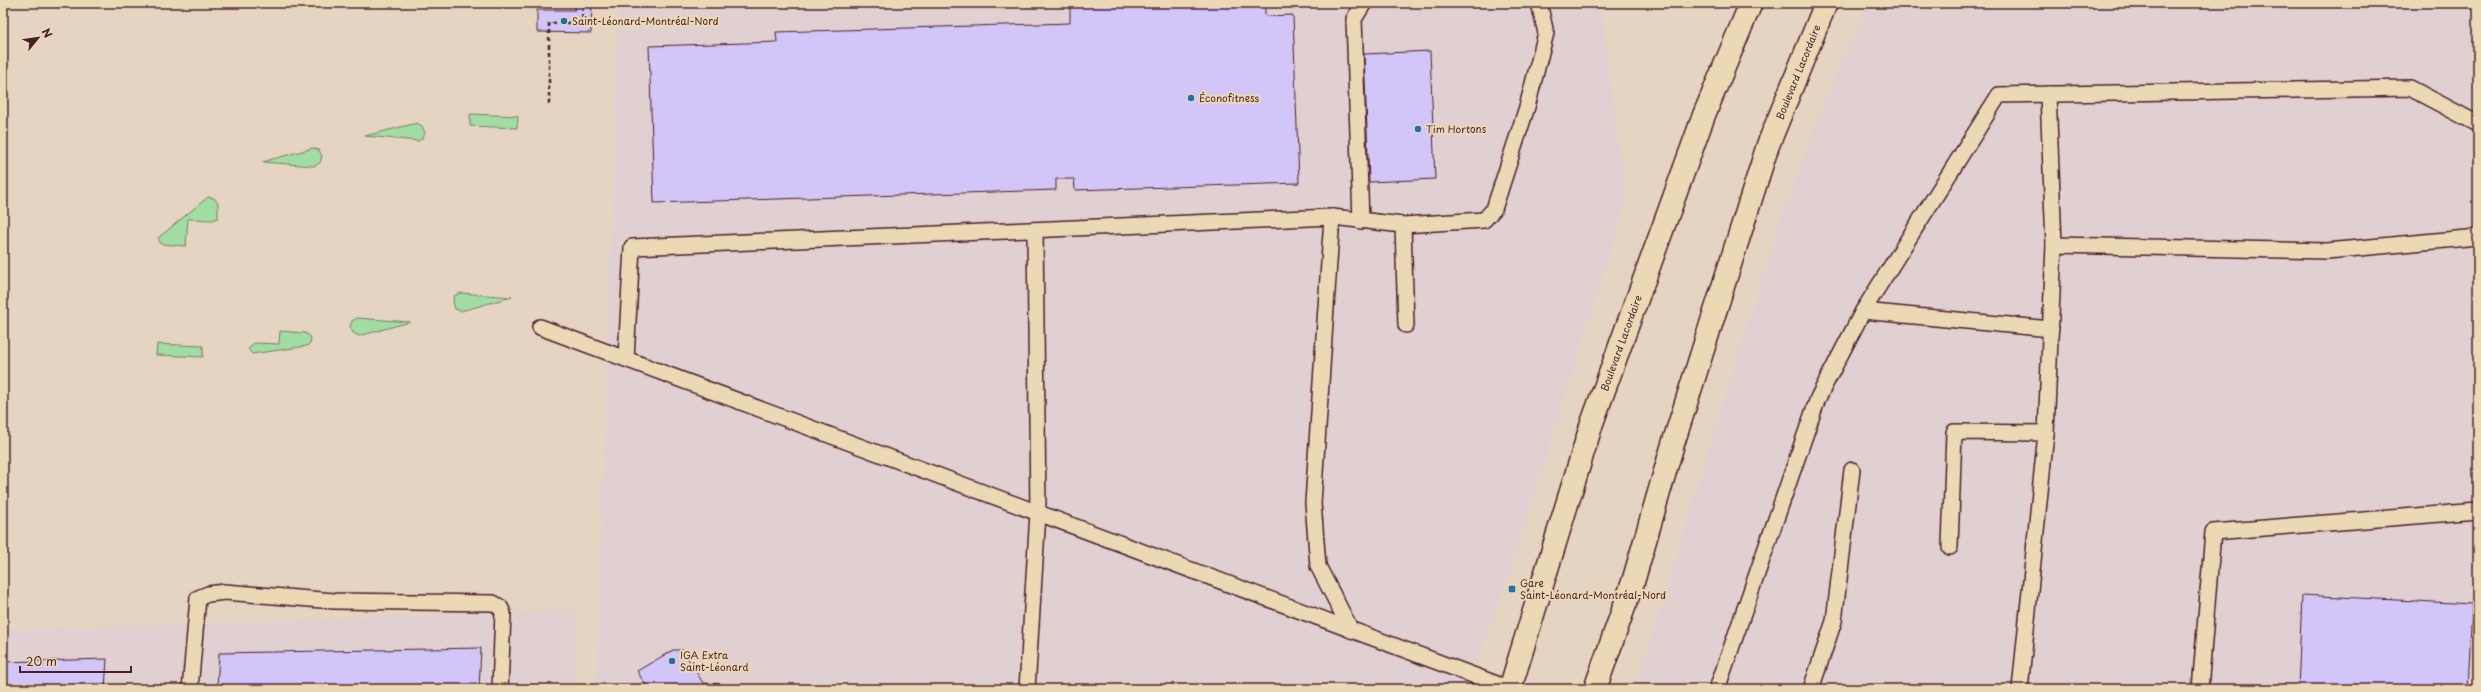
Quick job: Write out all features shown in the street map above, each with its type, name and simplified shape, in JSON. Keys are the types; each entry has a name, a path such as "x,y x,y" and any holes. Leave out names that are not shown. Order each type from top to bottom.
{"main road":[{"name":"Boulevard Lacordaire","path":"1510,689 1592,423 1704,115 1751,3"},
{"name":"Boulevard Lacordaire","path":"1595,689 1633,582 1673,444 1768,145 1826,3"}],"lane":[{"path":"1361,220 1354,19 1364,3"},
{"path":"626,359 632,247 1332,218 1403,225 1484,220 1494,209 1527,107 1546,33 1539,3"},
{"path":"1717,689 1818,398 1863,311 1999,95 2410,88 2478,124"},
{"path":"2020,689 2046,433 2051,329 2054,245 2048,94"},
{"path":"1332,218 1313,503 1318,566 1351,630"},
{"path":"1403,225 1406,325"},
{"path":"1027,689 1038,513 1035,230"},
{"path":"2054,245 2327,251 2478,237"},
{"path":"1863,311 2051,329"},
{"path":"540,327 1510,689"},
{"path":"1950,547 1954,432 2046,433"},
{"path":"1811,689 1834,621 1852,470"},
{"path":"2200,689 2213,532 2478,511"},
{"path":"190,689 198,598 208,594 225,592 334,601 493,603 503,613 500,689"}],"path":[{"path":"549,104 549,23 582,23 583,3"}],"shaded area":[{"path":"619,3 1601,3 1626,204 1513,563 1468,689 596,689"},
{"path":"1868,3 2478,3 2478,689 1636,689 1735,361 1781,218 1829,89"},
{"path":"578,610 574,689 3,689 3,630"}],"green space":[{"path":"470,114 518,116 517,128 470,126"},
{"path":"417,123 422,126 425,133 423,138 418,141 365,136"},
{"path":"313,148 319,150 322,156 320,163 314,166 262,162"},
{"path":"208,197 214,198 218,203 218,218 213,220 188,219 186,246 161,244 158,238"},
{"path":"460,293 512,297 461,311 455,309 453,301 454,296"},
{"path":"357,318 410,322 359,336 353,333 350,327 352,321"},
{"path":"280,331 305,333 310,336 311,342 307,346 252,354 248,349 254,343 279,344"},
{"path":"157,344 203,346 203,357 156,355"}],"building":[{"name":"Saint-Léonard–Montréal-Nord","path":"575,3 592,3 591,33 537,32 537,10 575,10"},
{"path":"1070,3 1265,3 1265,16 1293,15 1299,183 1075,190 1074,179 1056,179 1056,190 654,203 649,46 777,42 776,32 1070,23"},
{"path":"1430,51 1435,179 1369,182 1364,54"},
{"path":"2302,595 2472,604 2468,689 2298,689"},
{"path":"481,648 479,689 217,689 219,653"},
{"name":"IGA Extra Saint-Léonard","path":"673,650 683,650 703,683 795,689 648,689 637,671"},
{"path":"107,659 105,689 3,689 3,662"}],"place":[{"name":"Saint-Léonard–Montréal-Nord","path":"564,21"},
{"name":"Éconofitness","path":"1191,98"},
{"name":"Tim Hortons","path":"1418,129"},
{"name":"Gare Saint-Léonard-Montréal-Nord","path":"1512,589"},
{"name":"IGA Extra Saint-Léonard","path":"672,661"}]}
